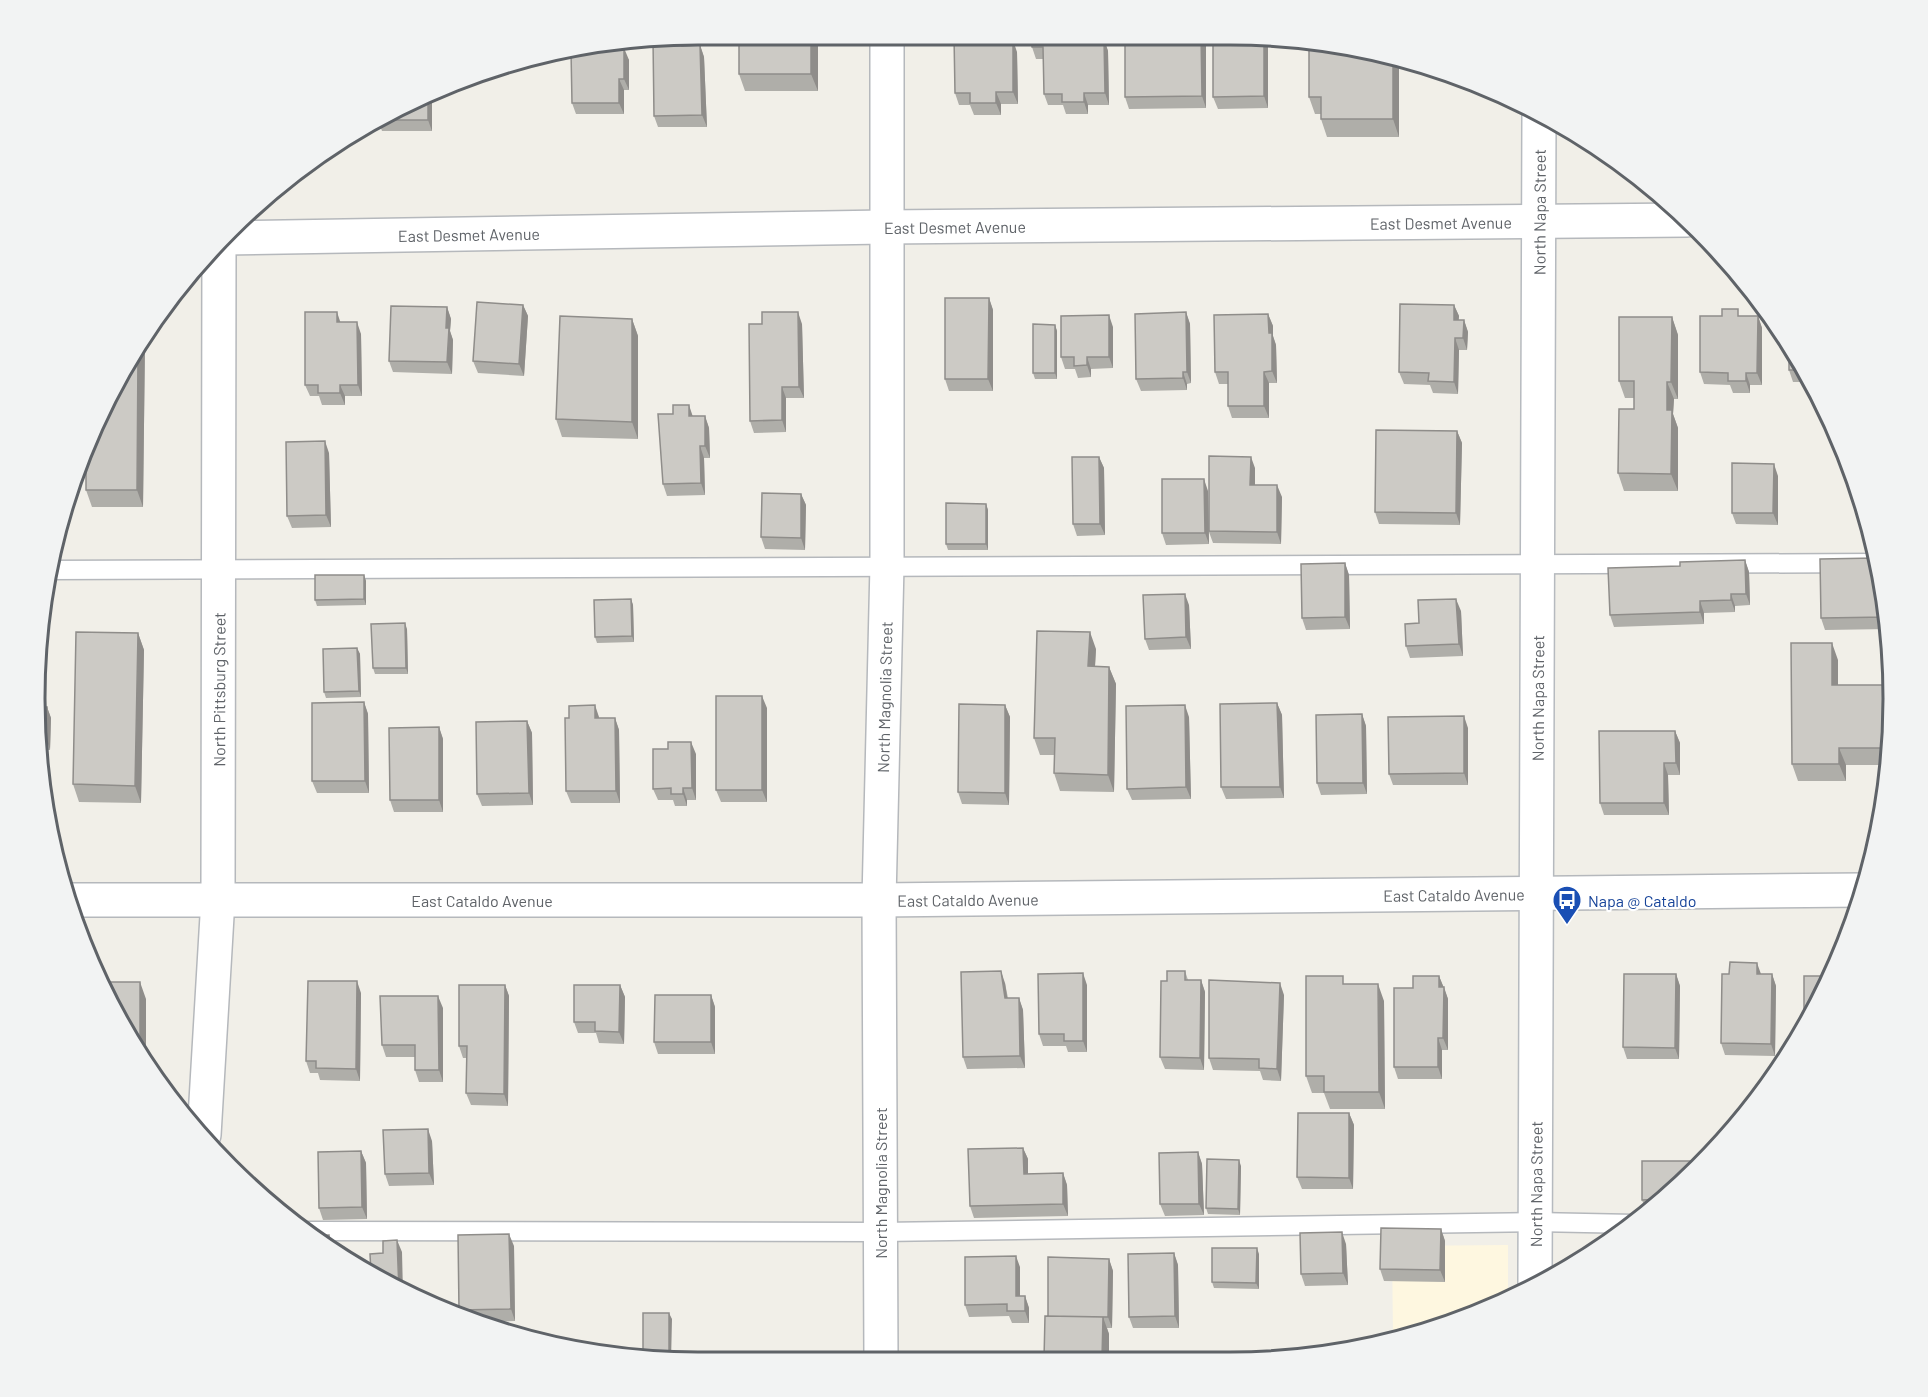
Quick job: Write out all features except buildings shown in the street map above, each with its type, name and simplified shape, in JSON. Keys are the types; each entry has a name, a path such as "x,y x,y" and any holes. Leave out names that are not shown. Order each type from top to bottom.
{"street":[{"name":"North Magnolia Street","path":"881,1352 879,900 886,565 887,45"},
{"name":"North Napa Street","path":"1535,1276 1539,123"},
{"name":"East Desmet Avenue","path":"234,238 885,227 1674,220"},
{"name":"North Pittsburg Street","path":"205,1126 218,899 219,255"},
{"name":"East Cataldo Avenue","path":"77,900 879,900 1854,890"}],"lane":[{"path":"58,570 1868,563"},
{"path":"320,1231 881,1232 1535,1222 1618,1224"}],"shaded area":[{"path":"1508,1245 1508,1290 1440,1317 1393,1331 1392,1246"}],"place":[{"name":"Napa @ Cataldo","path":"1567,926"}]}
